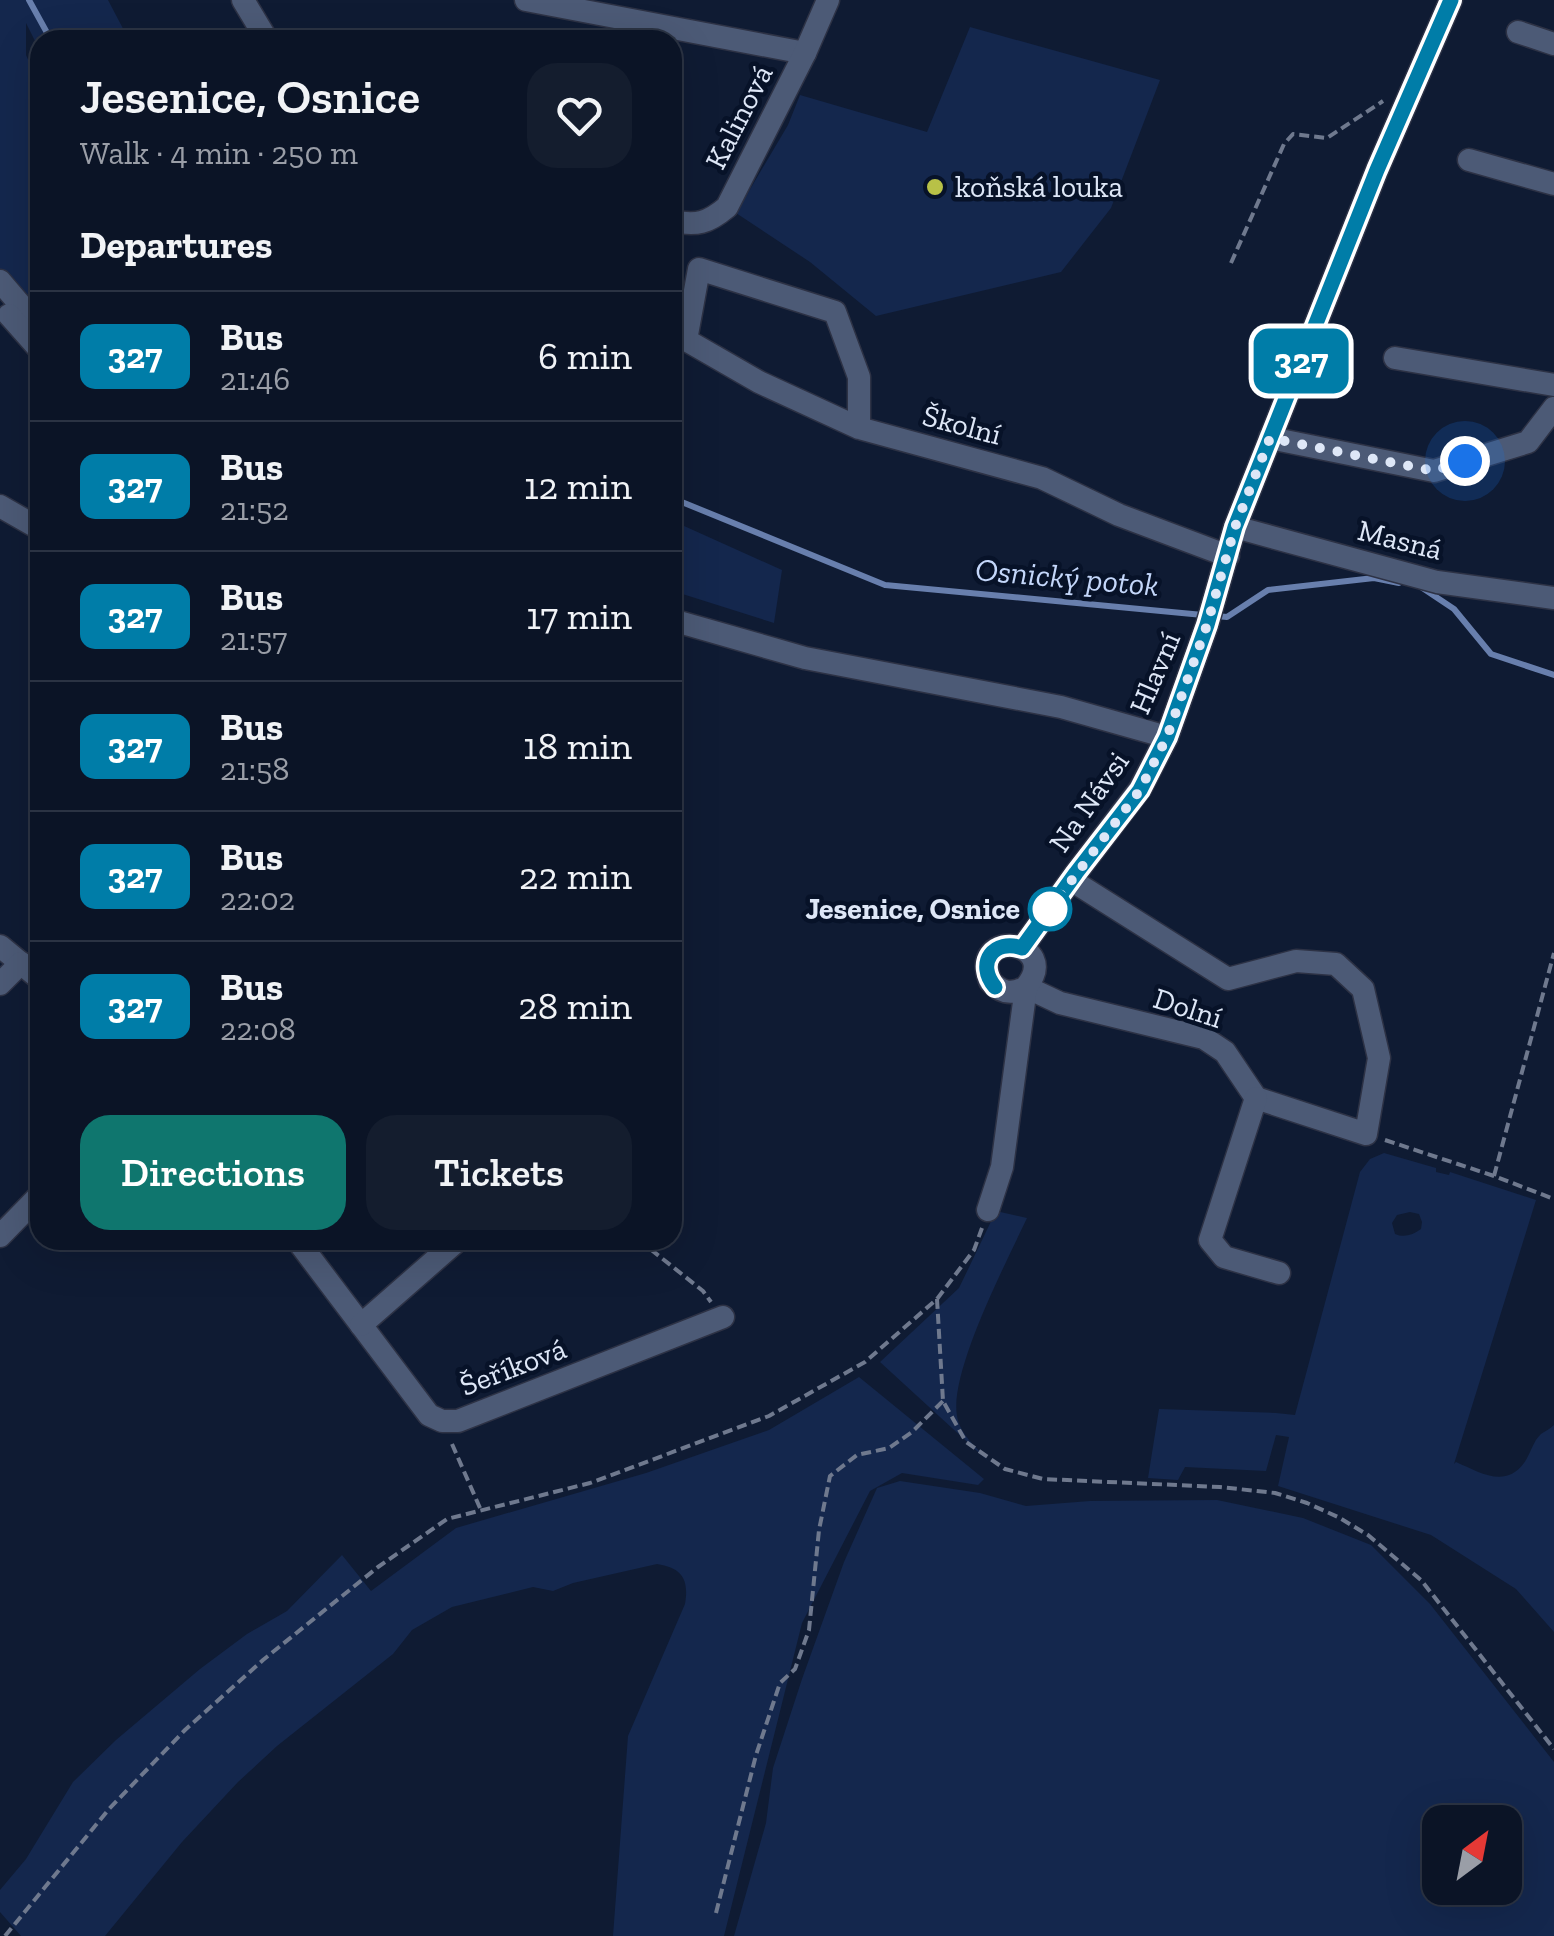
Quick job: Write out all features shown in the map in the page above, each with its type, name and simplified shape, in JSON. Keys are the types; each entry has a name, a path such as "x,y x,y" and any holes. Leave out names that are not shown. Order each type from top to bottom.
{"street":[{"path":"242,0 261,30"},
{"path":"526,0 806,53"},
{"name":"Kalinová","path":"682,222 709,221 727,207 806,53 828,0"},
{"name":"Hlavní","path":"682,623 805,658 1061,708 1167,737 1207,625 1235,527 1377,170 1452,0"},
{"path":"1518,32 1554,44"},
{"path":"1468,160 1554,184"},
{"name":"Školní","path":"682,329 698,269 835,312 859,377 859,428"},
{"path":"0,280 30,316"},
{"path":"0,304 30,338"},
{"name":"Školní","path":"682,342 859,428 1042,478 1119,514 1228,556"},
{"path":"1395,358 1554,385"},
{"path":"1270,438 1434,471 1528,442 1554,408"},
{"path":"0,506 30,523"},
{"name":"Masná","path":"1235,527 1438,582 1554,598"},
{"name":"Na Návsi","path":"1026,987 1010,993 1002,991 990,981 986,965 994,951 1008,945 1022,948 1140,790 1167,737"},
{"path":"1071,880 1228,978 1296,961 1336,964 1362,989 1379,1058 1366,1134 1256,1098 1210,1240 1224,1258 1279,1273"},
{"path":"0,946 30,972"},
{"path":"988,1210 1002,1167 1026,987 1034,974 1033,959 1022,948"},
{"path":"0,984 20,963"},
{"name":"Dolní","path":"1026,987 1060,1003 1204,1038 1226,1052 1256,1098"},
{"path":"0,1236 30,1206"},
{"name":"Šeříková","path":"304,1250 429,1416 442,1421 458,1421 723,1317"},
{"path":"361,1325 447,1250"}],"path":[{"path":"1231,262 1284,144 1293,134 1328,138 1386,100"},
{"path":"1494,1176 1554,953"},
{"path":"1366,1134 1554,1199"},
{"path":"5,1936 109,1810 186,1730 263,1660 378,1567 447,1519 590,1483 770,1416 865,1362 937,1298 974,1250 988,1210"},
{"path":"651,1250 702,1291 723,1317"},
{"path":"937,1298 943,1400 966,1442 1005,1469 1044,1479 1220,1486 1275,1493 1338,1517 1368,1534 1421,1580 1554,1749"},
{"path":"716,1913 756,1755 780,1684 795,1669 809,1630 818,1530 830,1476 857,1454 889,1448 912,1432 943,1400"},
{"path":"442,1421 481,1510"}],"shaded area":[{"path":"0,0 108,0 124,30 30,31 26,23 26,55 30,64 30,315 0,272"},
{"name":"koňská louka","path":"970,27 1160,80 1111,208 1061,272 876,316 810,262 736,213 788,125 800,95 927,132"},
{"path":"682,525 782,570 774,623 682,594"},
{"path":"1384,1153 1536,1200 1454,1464 1492,1476 1509,1475 1524,1463 1538,1437 1554,1425 1554,1632 1516,1589 1431,1535 1278,1486 1289,1437 1276,1435 1266,1471 1185,1467 1178,1480 1148,1478 1159,1409 1295,1415 1360,1172 1370,1159","holes":["1419,1214 1421,1229 1408,1235 1395,1234 1392,1223 1397,1215"]},
{"path":"996,1211 1027,1218 970,1345 957,1397 962,1429 988,1461 880,1362 959,1288"},
{"path":"859,1377 984,1479 978,1485 902,1473 870,1491 802,1623 724,1936 613,1936 628,1736 686,1596 682,1576 657,1564 553,1591 533,1587 452,1607 412,1630 393,1654 238,1782 182,1842 105,1936 21,1936 0,1912 0,1890 26,1859 73,1782 200,1669 247,1634 287,1611 342,1555 371,1591 456,1528 646,1473 769,1430"},
{"path":"900,1481 980,1493 1026,1506 1217,1500 1303,1518 1371,1545 1430,1604 1554,1762 1554,1936 734,1936 766,1823 773,1768 844,1562 877,1488"}],"waterway":[{"name":"Osnický potok","path":"29,0 46,30"},
{"name":"Osnický potok","path":"682,502 885,585 1203,615"},
{"name":"Osnický potok","path":"1216,616 1227,617 1268,590 1374,578 1399,583"},
{"name":"Osnický potok","path":"1421,587 1454,609 1491,654 1554,675"}],"bus line":[{"name":"327","path":"995,987 987,973 989,957 1000,947 1022,948 1140,790 1167,737 1207,625 1235,527 1377,170 1451,0"}],"place":[{"name":"koňská louka","path":"935,187"},
{"name":"Jesenice, Osnice","path":"1050,909"}],"route":[{"path":"1050,909 1140,790 1167,737 1207,625 1235,527 1270,438 1434,471 1465,461"}]}
